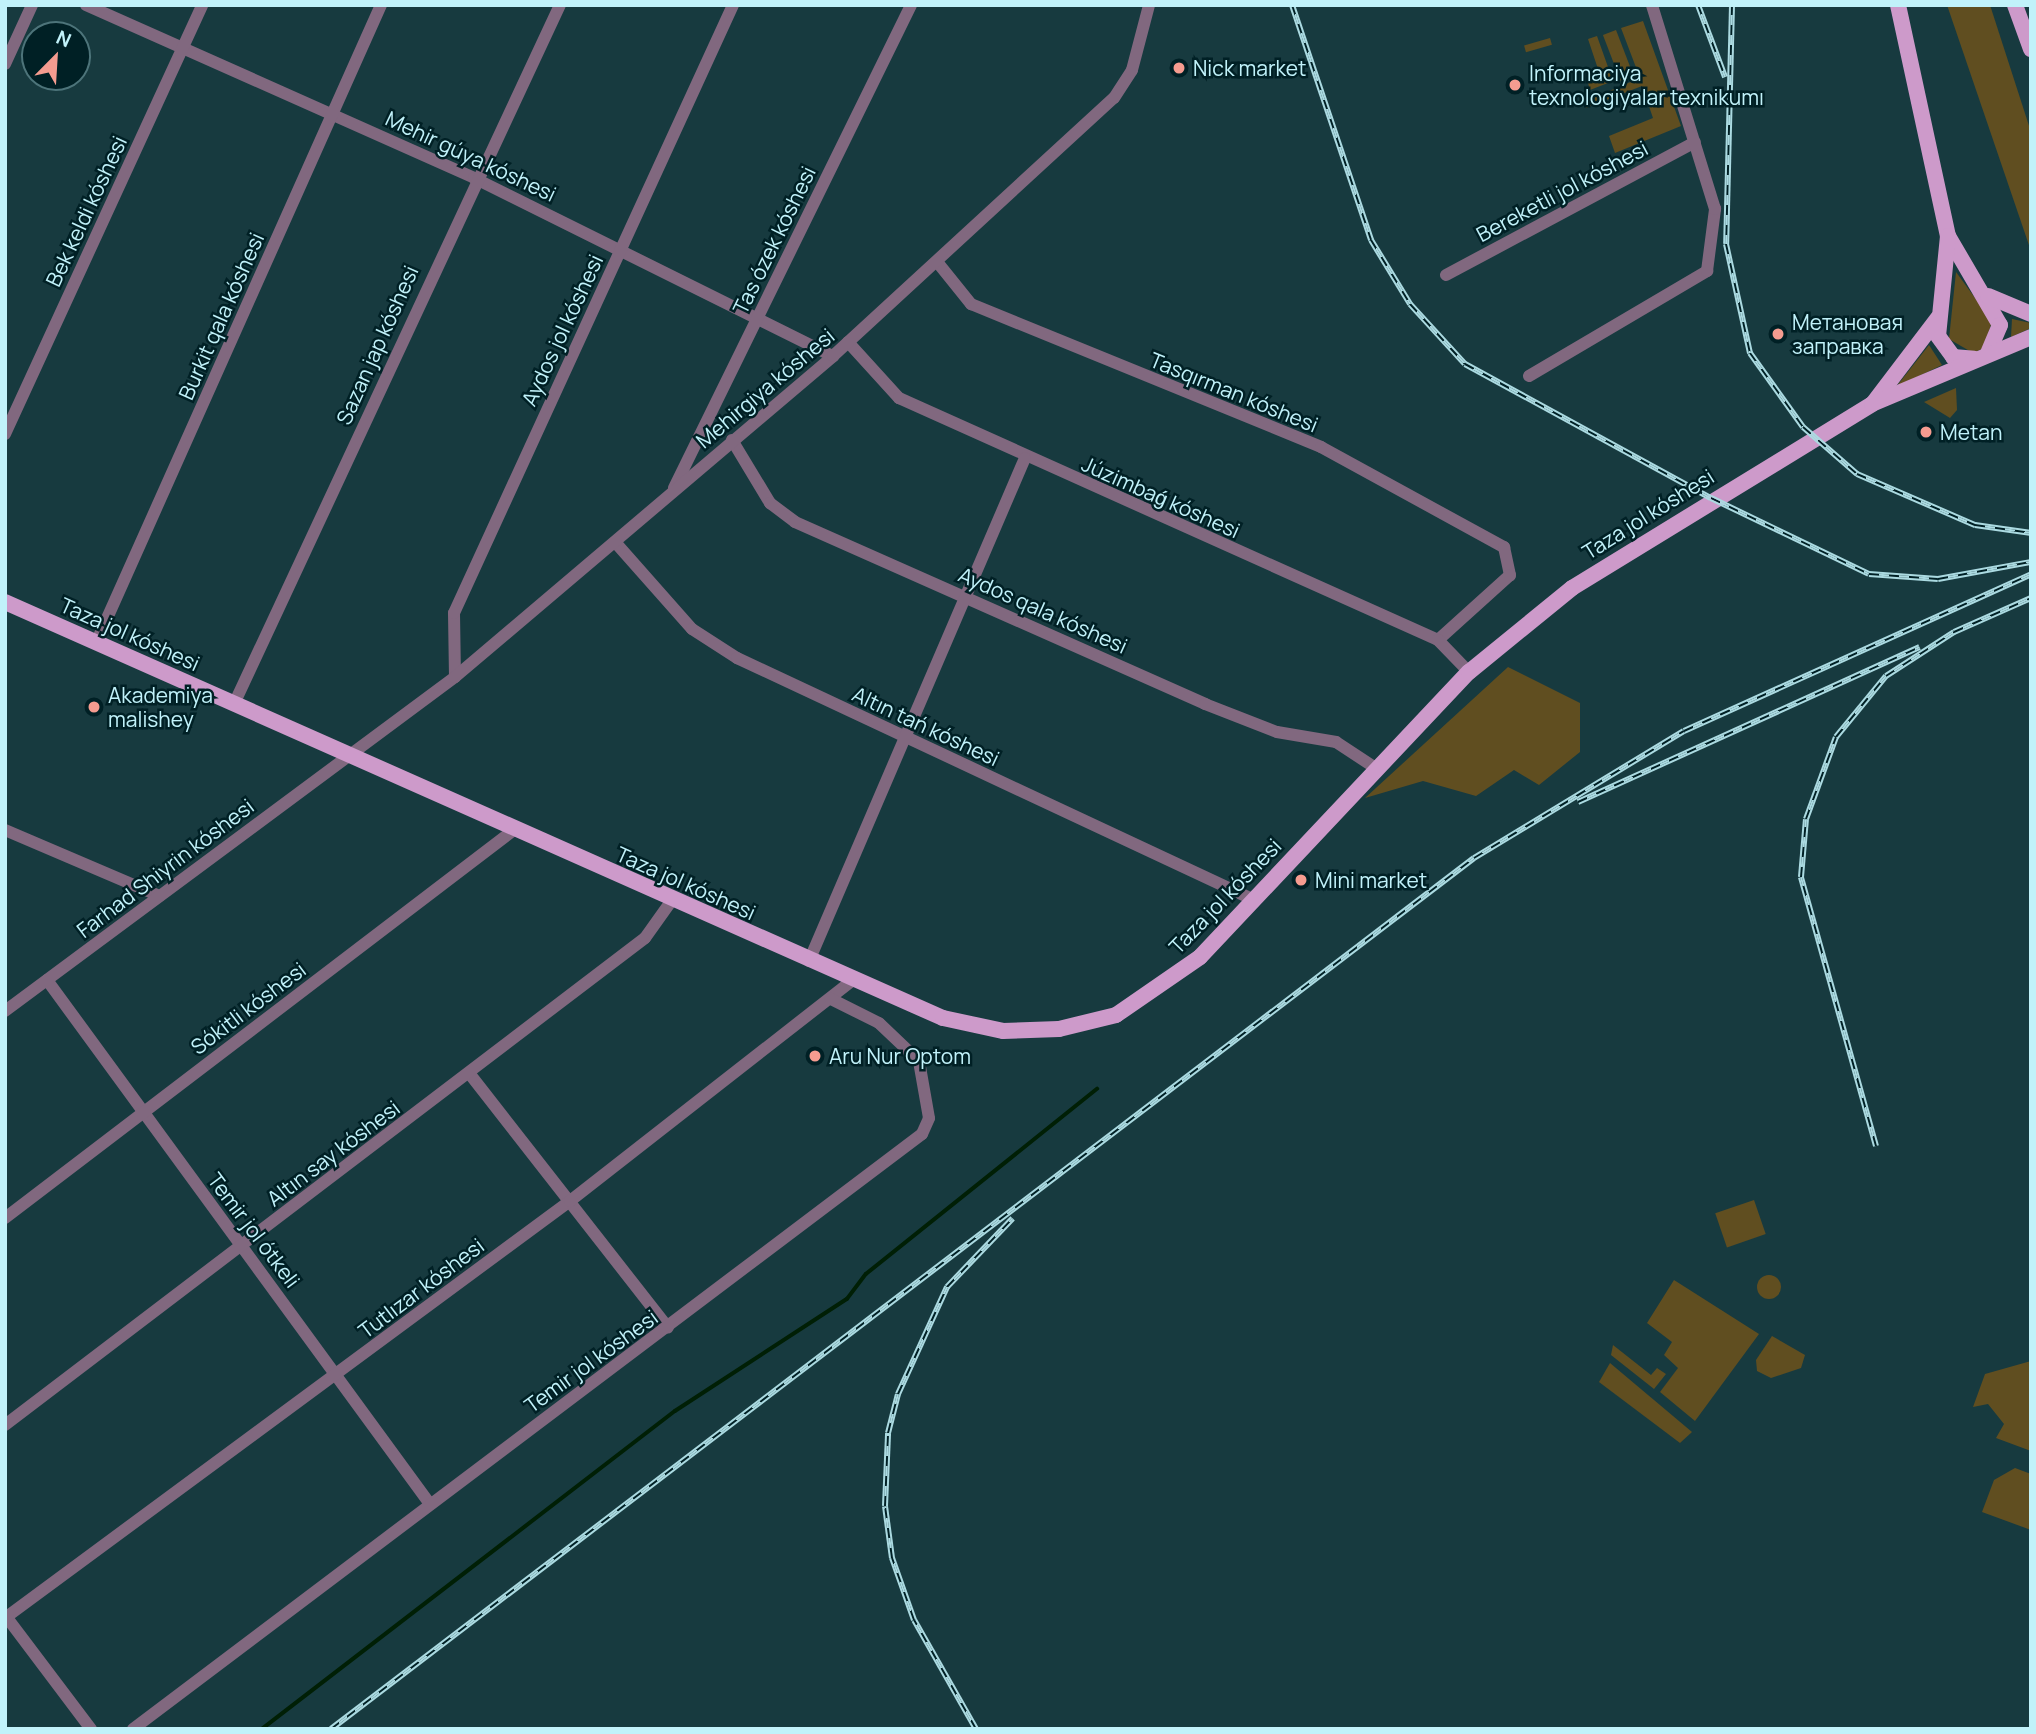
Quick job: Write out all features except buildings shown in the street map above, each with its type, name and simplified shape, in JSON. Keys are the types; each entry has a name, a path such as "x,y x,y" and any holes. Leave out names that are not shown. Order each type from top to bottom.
{"main road":[{"path":"1899,5 1948,236 2000,325 1996,344 1981,358 1953,358 1942,348 1938,318 1948,236"},
{"path":"2015,5 2031,49"},
{"path":"1979,290 2031,314"},
{"path":"1872,404 1938,318"},
{"name":"Taza jol kóshesi","path":"5,602 809,961 943,1018 1003,1031 1059,1029 1116,1015 1156,991 1200,957 1374,767 1469,672 1572,588 1872,404 2031,337"}],"street":[{"path":"5,64 32,5"},
{"name":"Mehir gúyа kóshesi","path":"86,5 474,178 758,315 833,356"},
{"name":"Bek keldi kóshesi","path":"5,434 202,5"},
{"name":"Burkit qala kóshesi","path":"96,643 381,5"},
{"name":"Sazan jap kóshesi","path":"234,704 474,178 560,5"},
{"name":"Aydos jol kóshesi","path":"455,677 454,613 733,5"},
{"name":"Mehirgiya kóshesi","path":"349,754 455,677 833,356 938,263 1114,98 1132,70 1149,5"},
{"path":"1530,376 1698,282 1707,271 1715,209 1653,5"},
{"name":"Tas ózek kóshesi","path":"673,492 910,6"},
{"name":"Bereketli jol kóshesi","path":"1447,275 1695,142"},
{"name":"Tasqırman kóshesi","path":"938,263 971,304 1321,447 1504,547 1513,564 1510,575 1438,640"},
{"name":"Júzimbaǵ kóshesi","path":"848,342 899,398 1025,458 1438,640 1469,672"},
{"name":"Aydos qala kóshesi","path":"733,440 770,503 795,522 1205,704 1277,732 1336,742 1374,767"},
{"path":"809,961 901,736 1025,458"},
{"name":"Altın tań kóshesi","path":"615,542 692,629 737,658 1254,900"},
{"name":"Farhad Shiyrin kóshesi","path":"8,1007 47,981 349,754"},
{"name":"Sókitli kóshesi","path":"5,1218 515,829"},
{"path":"5,830 160,896"},
{"name":"Altın say kóshesi","path":"5,1425 645,938 672,900"},
{"name":"Tutlızar kóshesi","path":"6,1617 570,1201 853,980"},
{"name":"Temir jol ótkeli","path":"47,981 241,1247 338,1374 430,1504"},
{"name":"Temir jol kóshesi","path":"133,1729 922,1135 929,1118 919,1061 879,1023 831,999"},
{"path":"469,1073 668,1328"},
{"path":"6,1617 91,1729"}],"shaded area":[{"path":"1947,5 1990,5 2031,132 2031,251"},
{"path":"1643,21 1681,126 1615,153 1609,136 1653,118 1642,86 1586,108 1583,102 1640,78 1621,28"},
{"path":"1616,30 1634,76 1620,81 1603,35"},
{"path":"1597,36 1613,81 1590,90 1588,83 1601,78 1588,39"},
{"path":"1550,38 1552,45 1526,52 1524,45"},
{"path":"1956,272 1992,321 1984,348 1973,353 1949,339"},
{"path":"2012,319 2031,323 2031,328 2011,337"},
{"path":"1929,345 1942,365 1896,387"},
{"path":"1956,388 1957,410 1950,418 1924,402"},
{"path":"1508,667 1580,703 1580,752 1539,785 1514,770 1476,796 1423,781 1365,798"},
{"path":"1754,1200 1766,1234 1727,1247 1715,1213"},
{"path":"1769,1275 1777,1279 1781,1287 1777,1295 1769,1299 1761,1295 1757,1287 1761,1279"},
{"path":"1674,1280 1759,1334 1695,1421 1660,1392 1678,1368 1664,1355 1672,1342 1647,1323"},
{"path":"1772,1336 1805,1355 1801,1368 1771,1378 1757,1371 1756,1360"},
{"path":"1613,1345 1651,1375 1657,1368 1666,1374 1654,1389 1611,1355"},
{"path":"2031,1361 2031,1451 1996,1438 2004,1424 1988,1404 1973,1407 1985,1374"},
{"path":"1610,1363 1692,1432 1680,1443 1599,1382"},
{"path":"2015,1468 2031,1474 2031,1530 1982,1512 1994,1480"}],"waterway":[{"path":"262,1729 675,1411 847,1299 866,1274 1097,1089"}],"railway":[{"path":"1292,5 1371,240 1410,304 1465,364 1711,498 1869,574 1938,579 2031,562"},
{"path":"1698,5 1725,77"},
{"path":"1732,5 1726,244 1750,353 1803,427 1857,474 1975,525 2031,533"},
{"path":"331,1729 1474,858 1684,731 2031,574"},
{"path":"1876,1146 1801,877 1806,819 1836,737 1886,676 1954,632 2031,598"},
{"path":"1578,802 1919,647"},
{"path":"976,1729 914,1620 892,1558 885,1506 888,1433 898,1394 947,1287 1013,1218"}],"place":[{"name":"Nick market","path":"1179,68"},
{"name":"Informaciya texnologiyalar texnikumı","path":"1515,85"},
{"name":"Метановая заправка","path":"1778,334"},
{"name":"Metan","path":"1926,432"},
{"name":"Akademiya malishey","path":"94,707"},
{"name":"Mini market","path":"1301,880"},
{"name":"Aru Nur Optom","path":"815,1056"}]}
